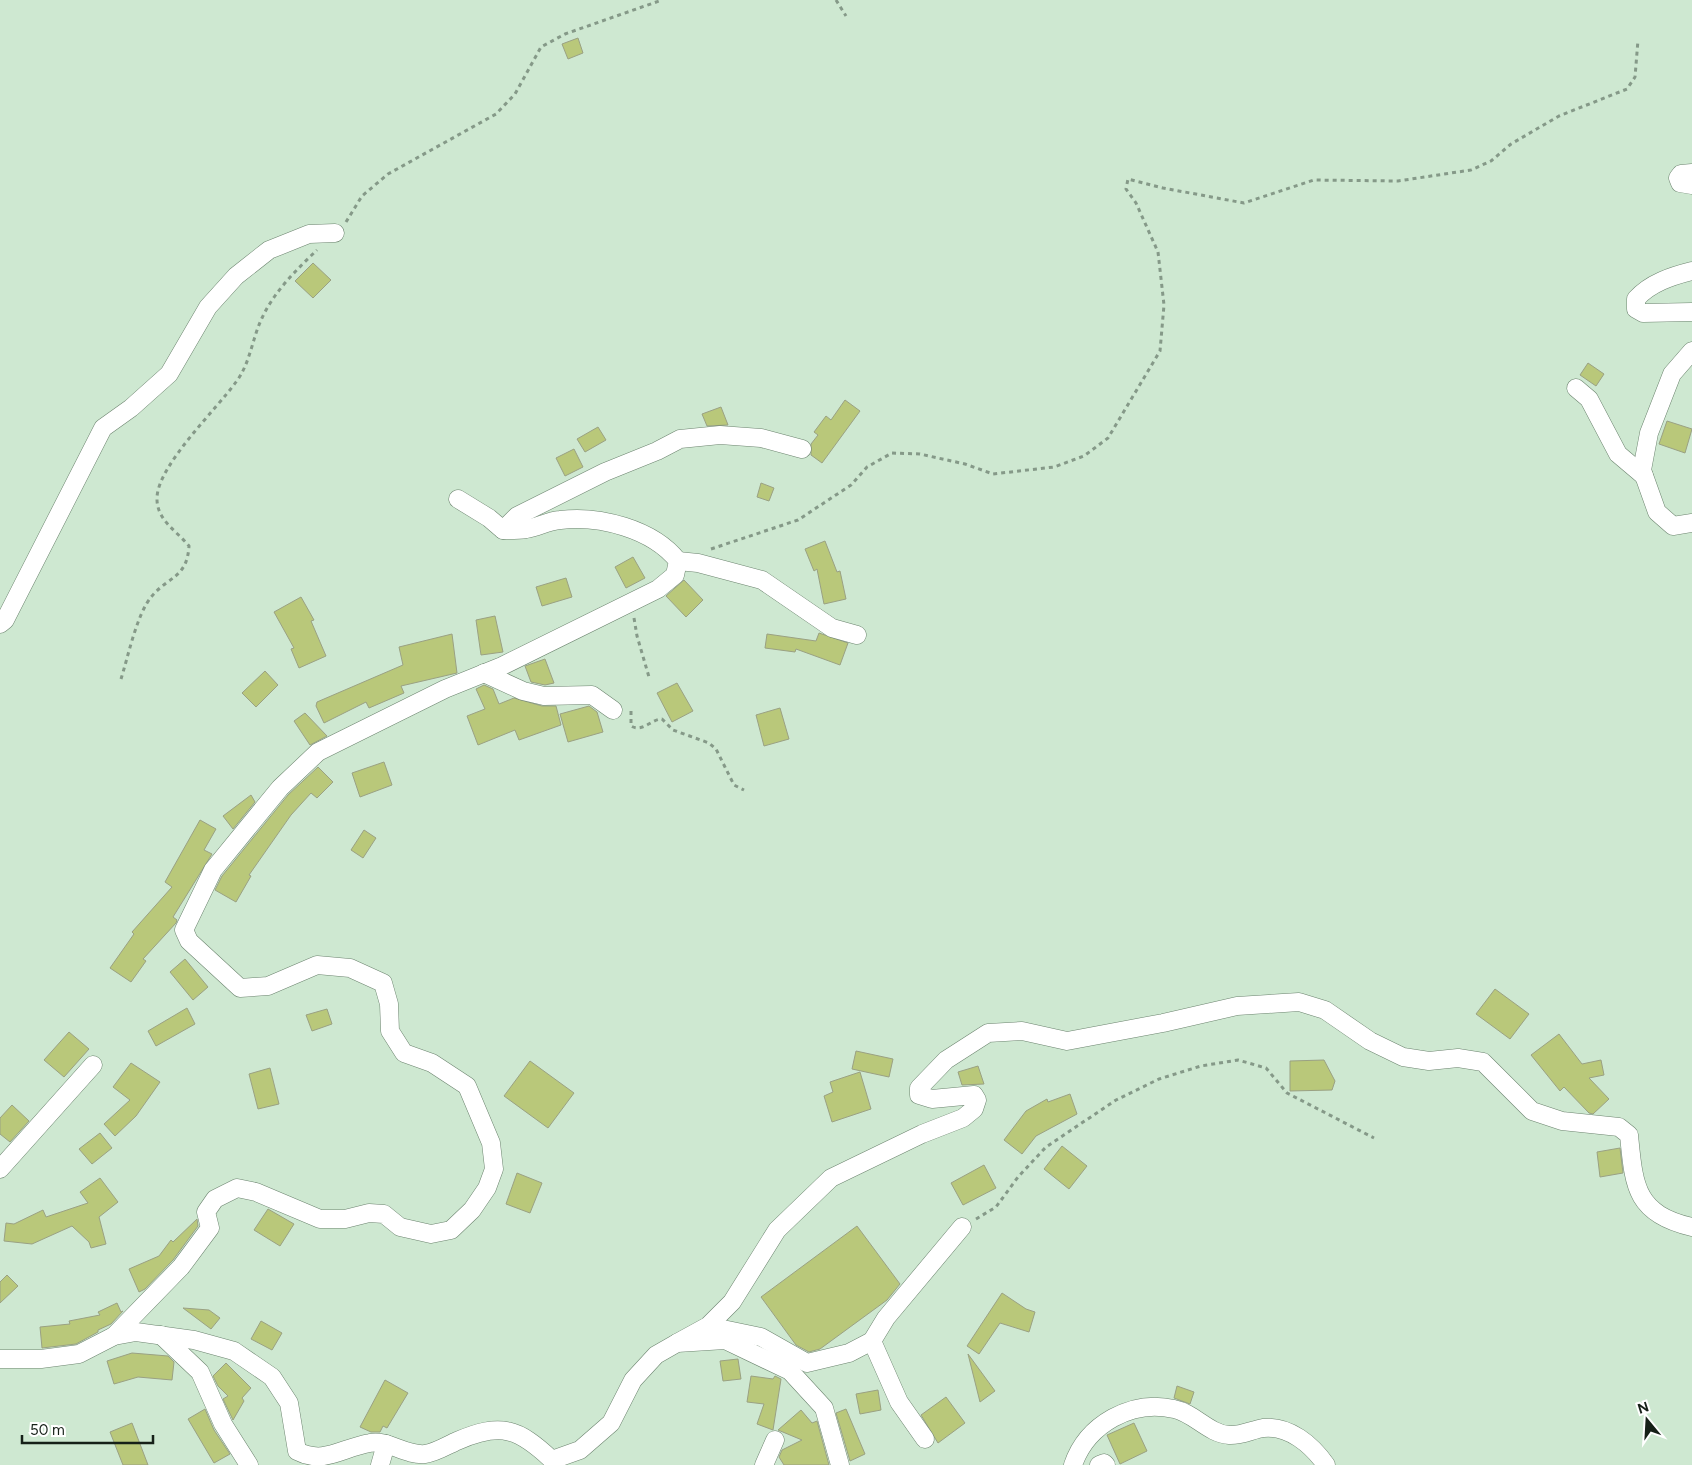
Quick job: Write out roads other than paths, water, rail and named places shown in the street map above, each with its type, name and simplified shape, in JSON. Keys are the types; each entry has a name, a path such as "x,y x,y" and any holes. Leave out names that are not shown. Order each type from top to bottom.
{"street":[{"path":"1692,173 1681,174 1678,178 1680,183 1692,185"},
{"path":"0,624 5,620 102,428 130,408 169,374 208,307 236,276 269,250 309,234 335,233"},
{"path":"1692,271 1674,275 1644,290 1636,299 1636,309 1643,313 1692,312"},
{"path":"1692,351 1672,374 1649,433 1642,470 1657,512 1673,526 1692,523"},
{"path":"1576,388 1589,399 1618,454 1644,476"},
{"path":"503,530 517,516 606,472 657,451 680,439 720,435 761,438 802,449"},
{"path":"458,499 489,518 503,530 527,529 559,520 594,518 657,542 669,550 678,561 698,562 762,580 832,628 857,635"},
{"path":"114,1336 180,1267 210,1228 206,1212 215,1198 237,1188 256,1192 320,1219 345,1219 369,1213 384,1214 400,1227 431,1234 451,1230 472,1210 487,1188 494,1169 491,1142 466,1086 432,1062 404,1052 390,1031 390,1004 383,983 350,968 317,965 268,986 240,988 189,941 184,930 212,870 280,788 318,752 658,589 675,575 678,561"},
{"path":"484,673 523,691 544,696 592,695 613,710"},
{"path":"0,1359 41,1359 79,1354 114,1336 136,1332 194,1340 234,1351 272,1378 289,1403 297,1451 308,1460 324,1461 371,1442 386,1444 401,1451 426,1454 492,1429 513,1432 534,1442 552,1460 580,1450 611,1423 633,1380 656,1355 708,1326 732,1302 777,1230 831,1178 922,1134 963,1118 974,1109 976,1100 974,1095 932,1099 919,1095 919,1088 946,1060 988,1033 1022,1031 1067,1041 1237,1006 1299,1002 1324,1010 1370,1041 1403,1057 1429,1061 1458,1058 1484,1062 1532,1111 1562,1122 1619,1127 1628,1135 1633,1180 1647,1208 1680,1224 1692,1227"},
{"path":"0,1168 93,1065"},
{"path":"708,1326 761,1338 807,1363 849,1353 872,1341 886,1318 962,1227"},
{"path":"161,1335 200,1372 223,1424 249,1465"},
{"path":"677,1343 725,1340 790,1371 824,1408 840,1465"},
{"path":"872,1341 899,1402 925,1439"},
{"path":"1073,1465 1096,1428 1112,1417 1131,1410 1151,1407 1174,1409 1196,1418 1212,1430 1228,1435 1265,1428 1281,1429 1299,1437 1326,1465"},
{"path":"764,1465 775,1440"},
{"path":"380,1465 386,1444"},
{"path":"1100,1465 1104,1463 1106,1465"}]}
